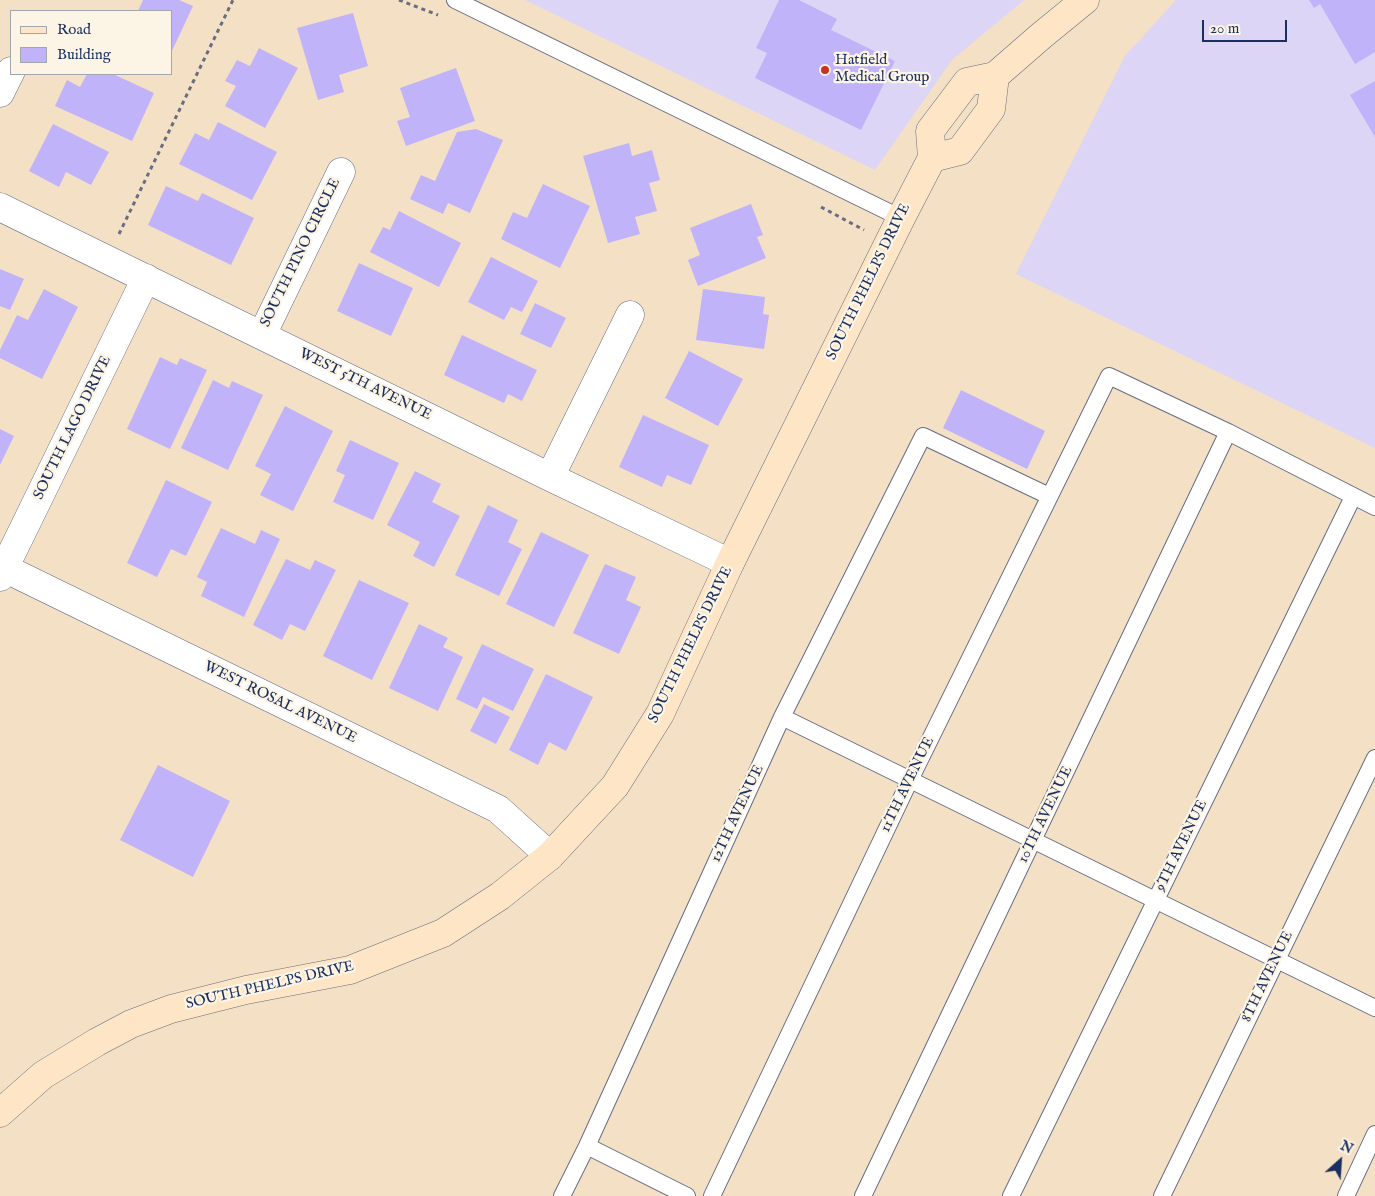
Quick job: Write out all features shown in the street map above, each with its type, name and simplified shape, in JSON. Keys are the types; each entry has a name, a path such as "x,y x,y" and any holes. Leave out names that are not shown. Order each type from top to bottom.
{"street":[{"path":"995,76 991,109 960,151 932,158 930,131 967,82 995,76 1085,0"},
{"path":"0,93 10,73"},
{"name":"SOUTH PHELPS DRIVE","path":"0,1113 43,1075 130,1024 171,1009 246,990 350,970 434,937 500,896 550,856 614,786 660,714 730,563 932,158"},
{"name":"SOUTH PINO CIRCLE","path":"262,334 341,172"},
{"name":"WEST 5TH AVENUE","path":"0,207 550,477 730,563"},
{"name":"SOUTH LAGO DRIVE","path":"2,571 146,278"},
{"path":"550,477 630,314"},
{"name":"WEST ROSAL AVENUE","path":"2,571 498,809 550,856"}],"lane":[{"path":"455,0 901,218"},
{"name":"11TH AVENUE","path":"712,1196 910,780 1109,376 1228,432"},
{"path":"1228,432 1375,507"},
{"name":"10TH AVENUE","path":"863,1196 1228,432"},
{"name":"12TH AVENUE","path":"562,1196 587,1146 782,717 923,436 1049,496"},
{"name":"9TH AVENUE","path":"1011,1196 1354,497"},
{"path":"782,717 1375,1008"},
{"name":"8TH AVENUE","path":"1162,1196 1375,758"},
{"path":"1346,1196 1375,1134"},
{"path":"587,1146 687,1196"}],"path":[{"path":"107,259 233,0"}],"shaded area":[{"path":"525,0 1024,0 952,60 875,170"},
{"path":"1176,0 1375,0 1375,448 1016,274 1125,56"}],"building":[{"path":"143,0 179,0 193,6 172,51 172,10 138,10"},
{"name":"Hatfield Medical Group","path":"779,0 799,0 837,19 831,30 895,61 861,130 755,78 767,53 756,48"},
{"path":"1309,0 1375,0 1375,52 1355,64 1320,4 1314,8"},
{"path":"353,13 368,66 339,75 344,92 318,100 297,28"},
{"path":"259,48 298,68 265,128 225,106 236,86 225,81 237,60 250,66"},
{"path":"456,68 475,121 406,146 397,121 410,117 400,88"},
{"path":"86,75 115,75 154,93 132,141 55,106 67,80 80,87"},
{"path":"1375,81 1375,137 1350,95"},
{"path":"218,122 277,152 252,200 179,164 195,133 209,140"},
{"path":"53,124 109,152 91,185 66,172 59,187 29,171"},
{"path":"476,129 503,140 470,213 448,203 443,214 410,199 421,175 435,181 457,132"},
{"path":"629,143 632,156 652,150 660,180 649,183 657,211 635,217 640,234 608,243 583,156"},
{"path":"543,184 590,206 560,268 501,239 513,212 527,218"},
{"path":"166,186 198,201 202,193 254,218 231,265 148,225"},
{"path":"751,204 763,235 757,237 766,258 698,286 688,260 700,255 690,228"},
{"path":"399,211 461,243 439,287 370,252 383,227 390,230"},
{"path":"491,257 538,281 522,312 511,307 504,320 468,302"},
{"path":"359,263 413,288 391,336 337,311"},
{"path":"0,269 24,279 10,310 0,306"},
{"path":"44,289 78,307 42,379 0,358 0,350 17,315 28,320"},
{"path":"703,289 765,297 763,314 769,315 764,349 696,340"},
{"path":"535,303 566,318 551,348 520,334"},
{"path":"462,335 537,370 522,401 508,394 504,403 444,375"},
{"path":"689,351 743,379 718,426 665,398"},
{"path":"160,357 177,365 180,358 207,370 170,449 127,429"},
{"path":"213,380 229,388 232,381 263,395 228,470 181,448"},
{"path":"961,390 1045,431 1027,469 943,428"},
{"path":"285,406 333,431 293,511 260,495 271,474 255,466"},
{"path":"643,415 709,445 691,485 667,475 662,487 619,467"},
{"path":"0,429 14,436 0,465"},
{"path":"350,440 399,463 373,520 333,502 345,475 336,471"},
{"path":"415,471 441,484 432,502 460,516 434,567 413,556 420,542 387,525"},
{"path":"166,480 212,502 186,556 171,549 157,577 127,563"},
{"path":"488,505 518,520 508,542 522,549 499,596 455,575"},
{"path":"221,528 255,544 261,530 280,539 244,617 201,596 207,582 197,577"},
{"path":"541,532 589,555 554,627 506,604"},
{"path":"286,559 310,570 315,560 336,570 305,631 290,624 282,640 253,625"},
{"path":"605,564 636,577 626,600 641,607 619,654 573,633"},
{"path":"359,580 409,603 372,680 323,656"},
{"path":"419,624 448,638 443,647 463,657 438,711 389,688"},
{"path":"482,644 534,669 513,711 483,697 477,709 456,699"},
{"path":"546,674 593,697 566,751 549,742 538,765 509,750"},
{"path":"484,704 510,717 496,744 470,731"},
{"path":"158,765 230,801 193,877 120,840"}],"place":[{"name":"Hatfield Medical Group","path":"825,70"}]}
